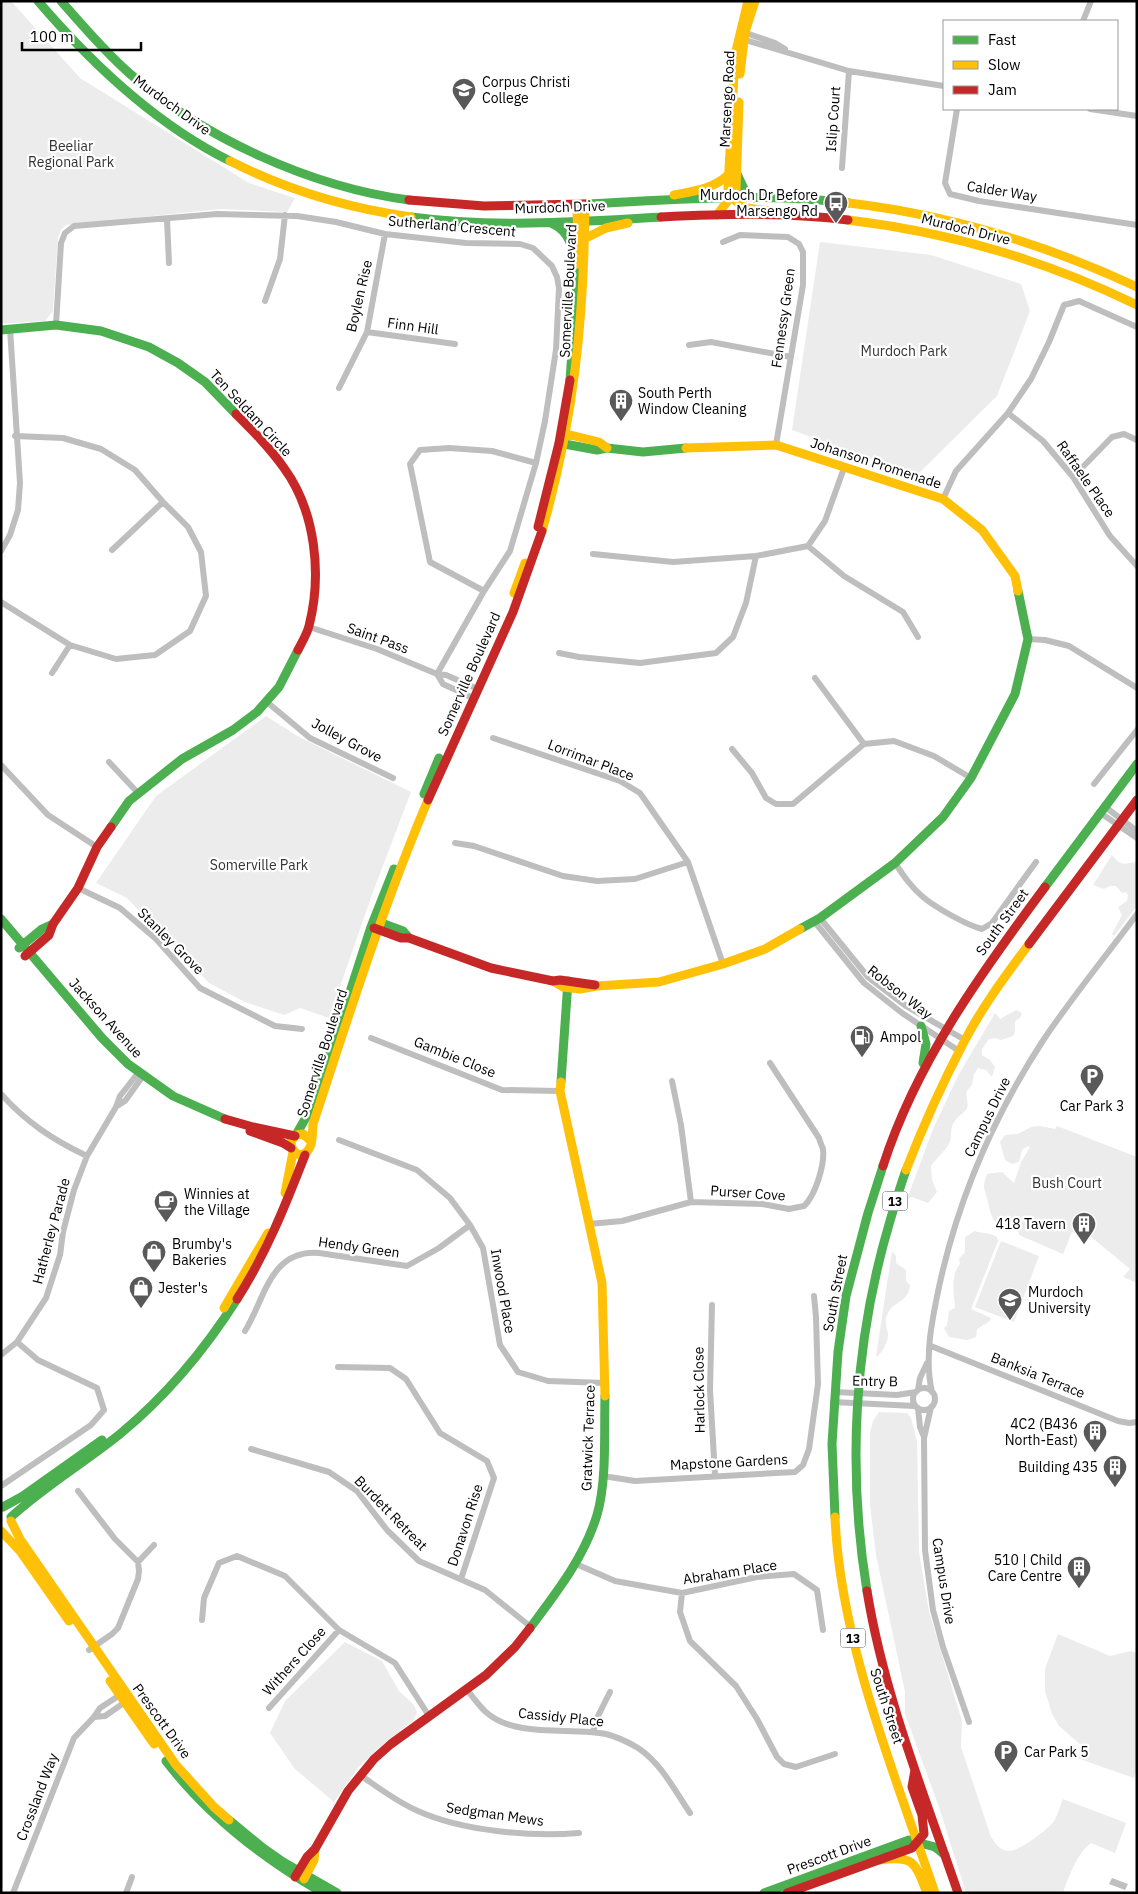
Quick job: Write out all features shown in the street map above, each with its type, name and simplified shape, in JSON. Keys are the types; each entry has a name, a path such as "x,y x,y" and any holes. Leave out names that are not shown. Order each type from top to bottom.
{"main road":[{"name":"Murdoch Drive","path":"38,1 83,50 122,87 150,109 203,145 260,176 317,196 390,215 470,222 581,220 717,214 790,215 896,227 938,235 1028,259 1066,273 1137,305"},
{"name":"Murdoch Drive","path":"61,1 102,48 167,102 246,149 322,180 367,192 416,200 484,206 731,198 840,202 938,218 992,231 1082,262 1137,287"},
{"name":"Marsengo Road","path":"717,214 736,190 733,174 741,35 748,1"},
{"name":"Marsengo Road","path":"741,35 755,1"},
{"path":"654,200 712,188 733,174 744,189 754,198"},
{"path":"731,198 734,203 747,208 765,209 790,215"},
{"name":"Somerville Boulevard","path":"563,439 577,288 581,204"},
{"path":"586,238 606,228 684,216"},
{"name":"Somerville Boulevard","path":"2,1507 23,1496 114,1431 152,1395 193,1351 230,1300 266,1237 287,1187 292,1150 291,1141 308,1118 314,1103 429,780 475,688 538,527 563,439 580,347 586,238 581,220"},
{"path":"545,221 563,227 567,234 572,247 577,288"},
{"name":"Ten Seldam Circle","path":"6,329 56,325 101,331 138,342 164,354 205,382 263,442 285,469 296,489 312,534 316,580 309,628 288,671 267,702 233,730 182,759 129,800 97,847 78,888 53,924 49,935 27,954"},
{"name":"Johanson Promenade","path":"376,925 403,930 409,938 491,968 553,981 559,986 571,984 588,989 597,986 659,982 723,964 765,949 817,920 895,863 943,818 971,778 1015,694 1028,639 1015,576 982,530 943,499 776,445 710,446 643,452 607,448 599,442 563,439"},
{"name":"South Street","path":"935,1893 868,1694 847,1610 836,1541 832,1444 833,1402 846,1296 856,1253 889,1148 918,1081 947,1030 996,953 1101,809 1137,764"},
{"name":"South Street","path":"958,1893 880,1657 867,1595 858,1524 855,1466 856,1404 865,1327 878,1262 890,1216 924,1123 959,1051 1012,967 1137,800"},
{"name":"Jackson Avenue","path":"1,919 21,947"},
{"name":"Ten Seldam Circle","path":"21,947 42,929 53,924"},
{"name":"Somerville Boulevard","path":"1,1530 7,1527 11,1519 30,1498 90,1457 123,1431 167,1388 235,1304 278,1225 305,1154 310,1150 314,1124 376,925"},
{"name":"Jackson Avenue","path":"1,927 101,1038 139,1077 185,1108 283,1143 292,1150"},
{"name":"Gratwick Terrace","path":"300,1876 306,1857 315,1849 337,1807 360,1775 391,1744 467,1690 500,1662 531,1627 576,1564 597,1515 603,1476 605,1383 602,1283 560,1091 563,1038 567,1011 572,1000 571,984"},
{"path":"918,1081 927,1049 922,1026"},
{"name":"Jackson Avenue","path":"139,1077 187,1103 250,1126 295,1136"},
{"name":"Somerville Boulevard","path":"295,1136 303,1134 310,1141"},
{"path":"292,1150 298,1155 305,1154"},
{"name":"Prescott Drive","path":"2,1507 9,1511 20,1539 176,1774 218,1820 243,1842 300,1876 323,1893"},
{"name":"Prescott Drive","path":"1,1530 20,1551 91,1648"},
{"path":"916,1769 912,1787 924,1827 924,1834 918,1842"},
{"path":"903,1842 912,1825"},
{"name":"Prescott Drive","path":"764,1893 909,1840 935,1847 945,1855"},
{"name":"Prescott Drive","path":"787,1893 912,1848 918,1842"},
{"path":"879,1860 893,1858 910,1860 916,1865 927,1893"},
{"name":"Prescott Drive","path":"300,1876 337,1893"}],"street":[{"path":"1083,20 1091,1"},
{"path":"741,35 774,43 790,52 849,71 943,86"},
{"name":"Islip Court","path":"842,168 849,71"},
{"name":"Calder Way","path":"957,110 945,183 950,194 979,201 1137,225"},
{"path":"1097,110 1137,116"},
{"name":"Sutherland Crescent","path":"56,325 63,236 74,226 217,214 285,215 336,222 385,234 466,243 520,244 533,248 552,266 559,288 556,350 545,421 536,463 510,551 484,591 438,674"},
{"path":"265,301 280,260 285,215"},
{"path":"167,218 169,263"},
{"name":"Boylen Rise","path":"339,388 367,332 385,234"},
{"name":"Fennessy Green","path":"723,242 740,236 778,236 792,239 801,248 804,258 803,285 776,445"},
{"path":"943,499 956,470 1008,414 1031,379 1050,342 1064,305 1079,301 1137,327"},
{"path":"1,551 10,534 18,510 20,483 6,329"},
{"name":"Finn Hill","path":"367,332 455,344"},
{"path":"689,345 711,342 791,357"},
{"name":"Raffaele Place","path":"1008,414 1043,441 1073,477 1110,536 1137,566"},
{"path":"1073,477 1112,437 1124,434 1137,440"},
{"path":"1,602 70,645 116,659 155,655 190,632 206,596 201,552 188,527 135,470 101,449 63,438 15,436"},
{"path":"484,591 430,562 410,464 420,450 449,448 492,452 536,463"},
{"path":"593,554 673,562 756,556 808,546 825,521 844,468"},
{"path":"112,550 163,502"},
{"path":"808,546 844,576 903,612 918,637"},
{"path":"559,653 579,657 640,663 716,653 733,637 746,603 756,556"},
{"name":"Saint Pass","path":"309,628 377,649 475,688"},
{"path":"1028,639 1045,640 1069,646 1137,688"},
{"path":"52,673 70,645"},
{"name":"Saint Pass","path":"438,674 443,684 471,697"},
{"path":"815,678 864,744"},
{"name":"Jolley Grove","path":"267,702 310,738 393,778"},
{"path":"1094,784 1137,730"},
{"name":"Lorrimar Place","path":"493,738 620,781 640,793 688,862 723,964"},
{"path":"732,750 752,773 766,798 776,804 793,804 864,744 894,741 934,756 971,778"},
{"path":"109,762 138,793"},
{"path":"1,765 48,815 97,847"},
{"path":"1101,809 1137,831"},
{"path":"1120,822 1137,838"},
{"path":"455,843 474,846 563,876 598,881 635,879 688,862"},
{"path":"895,863 908,882 923,898 971,926 982,929 992,923 1036,862"},
{"name":"Stanley Grove","path":"78,888 120,908 156,939 200,988 275,1026 302,1029"},
{"name":"Campus Drive","path":"969,1722 943,1647 933,1610 925,1550 924,1438 935,1401 929,1377 928,1362 932,1320 950,1244 967,1192 993,1130 1018,1082 1046,1037 1137,914"},
{"name":"Robson Way","path":"817,920 868,977 906,1006 965,1040"},
{"name":"Robson Way","path":"817,920 864,983 902,1013 959,1051"},
{"name":"Gambie Close","path":"371,1038 502,1090 560,1091"},
{"name":"Purser Cove","path":"589,1224 622,1221 691,1202 762,1204 797,1208 804,1206 813,1194 823,1159 823,1148 819,1138 770,1063"},
{"name":"Hatherley Parade","path":"1,1355 17,1342 46,1298 60,1254 63,1232 74,1190 86,1156 116,1107 125,1100 139,1077"},
{"path":"672,1081 682,1125 691,1202"},
{"path":"1,1094 17,1112 56,1142 86,1156"},
{"name":"Inwood Place","path":"339,1140 417,1170 450,1198 484,1248 500,1345 518,1372 548,1381 605,1383"},
{"name":"Hendy Green","path":"244,1331 272,1276 281,1265 298,1254 307,1252 319,1253 407,1266 439,1248 470,1225"},
{"name":"Mapstone Gardens","path":"603,1476 635,1480 795,1472 803,1465 809,1449 818,1384 814,1296"},
{"name":"Harlock Close","path":"712,1305 710,1390 714,1475"},
{"path":"1,1486 91,1425 104,1410 97,1388 38,1360 17,1342"},
{"name":"Banksia Terrace","path":"930,1346 1124,1423 1137,1422"},
{"name":"Campus Drive","path":"924,1438 913,1398 928,1362"},
{"name":"Donavon Rise","path":"338,1367 390,1368 406,1379 440,1433 487,1461 494,1478 461,1579"},
{"path":"917,1391 924,1388 932,1392"},
{"name":"Entry B","path":"834,1392 897,1395 917,1391"},
{"name":"Entry B","path":"833,1402 916,1407"},
{"path":"916,1407 925,1410 932,1407"},
{"name":"Burdett Retreat","path":"251,1449 329,1472 357,1491 387,1530 419,1562 486,1590 531,1627"},
{"path":"78,1491 115,1539 138,1562 139,1571 138,1579 122,1622 112,1634 91,1648"},
{"path":"138,1562 154,1544"},
{"path":"202,1620 204,1598 218,1563 237,1556 285,1576 338,1630 395,1664 429,1716"},
{"name":"Abraham Place","path":"576,1564 615,1581 682,1593 757,1577 794,1574 817,1590 823,1630"},
{"path":"682,1593 680,1612 690,1641 736,1686 757,1719 777,1757 784,1764 796,1767 835,1754"},
{"name":"Withers Close","path":"269,1708 338,1630"},
{"name":"Cassidy Place","path":"467,1690 487,1713 507,1723 533,1730 607,1734 639,1748 660,1768 690,1813"},
{"path":"593,1732 598,1716 610,1692"},
{"name":"Crossland Way","path":"13,1893 74,1738 94,1717 105,1716 124,1697"},
{"name":"Sedgman Mews","path":"360,1775 398,1802 444,1821 533,1834 579,1833"},
{"path":"126,1893 132,1877"}],"green space":[{"name":"Beeliar Regional Park","path":"1,1 11,1 80,78 249,183 295,198 287,212 220,209 66,225 58,237 53,311 45,321 1,324"},
{"name":"Murdoch Park","path":"820,242 931,255 1021,284 1030,311 997,396 917,475 792,430"},
{"name":"Somerville Park","path":"266,716 299,737 411,792 373,892 329,1018 300,1008 284,1015 245,1002 209,983 127,898 96,883 156,796"},
{"path":"1112,855 1122,863 1137,862 1137,906 1114,936 1112,934 1122,915 1118,907 1127,901 1128,895 1126,892 1122,893 1116,886 1104,889 1093,885"},
{"path":"1016,1010 1022,1013 1020,1018 1015,1021 1013,1036 1001,1040 996,1038 989,1039 982,1049 982,1055 990,1060 995,1067 992,1077 986,1070 978,1068 974,1074 972,1085 966,1092 967,1108 954,1122 949,1144 931,1166 932,1180 937,1192 928,1203 912,1197 907,1199 933,1129 958,1076 995,1013 1000,1019"},
{"name":"Bush Court","path":"1040,1126 1055,1129 1057,1126 1137,1157 1137,1283 1123,1277 1130,1269 1090,1236 1085,1240 1072,1232 1063,1254 1019,1235 1015,1218 1003,1226 995,1222 984,1189 987,1174 1002,1172 1014,1183 1021,1162 1030,1147 1028,1146 1022,1150 1019,1162 1012,1164 1005,1160 1000,1142 1005,1135 1018,1134 1031,1127"},
{"path":"975,1231 994,1235 998,1241 971,1309 991,1318 990,1321 977,1329 976,1337 967,1340 949,1337 944,1328 947,1325 949,1311 955,1308 954,1279 960,1264 959,1258 965,1253 965,1237"},
{"path":"1001,1241 1039,1256 1014,1322 975,1307"},
{"path":"892,1251 896,1256 896,1263 906,1270 906,1281 910,1285 906,1296 887,1315 887,1340 882,1351 876,1356"},
{"path":"879,1412 907,1413 911,1418 917,1441 919,1552 929,1612 962,1721 961,1747 991,1837 1003,1850 1009,1851 1019,1848 1051,1825 1057,1816 1063,1799 1126,1823 1115,1853 1091,1843 1086,1847 1074,1866 1063,1893 966,1893 939,1807 905,1714 905,1692 876,1555 870,1505 870,1433 873,1421"},
{"path":"1058,1634 1110,1656 1131,1651 1137,1653 1137,1769 1134,1778 1077,1758 1082,1746 1059,1726 1052,1714 1045,1691 1045,1669"},
{"path":"345,1642 382,1661 399,1691 414,1705 417,1713 413,1721 376,1750 358,1768 334,1802 295,1769 270,1733 285,1701"}],"shaded area":[{"path":"1112,1878 1128,1884 1125,1890 1109,1884"}],"traffic: fast":[{"path":"38,1 80,47 126,91 176,129 230,161"},
{"path":"61,1 102,47 129,73 158,97 224,138 260,156 334,184 409,200"},
{"path":"737,174 744,189 754,198"},
{"path":"584,204 750,197 849,203"},
{"path":"411,217 505,223 661,217"},
{"path":"551,223 566,234 570,242 573,250 577,288"},
{"path":"570,380 577,282"},
{"path":"1,330 56,325 101,331 149,347 178,363 205,382 236,414"},
{"path":"559,443 597,450 607,448 643,452 686,448"},
{"path":"800,929 820,918 895,863 943,817 971,778 1015,694 1028,639 1018,591"},
{"path":"111,827 129,801 182,759 233,730 257,712 279,687 298,650"},
{"path":"424,794 439,758"},
{"path":"1045,887 1137,764"},
{"path":"296,1135 314,1103 371,927 394,869"},
{"path":"1,919 102,1038 128,1064 173,1096 225,1119"},
{"path":"376,921 403,931 409,938"},
{"path":"19,948 42,929 53,924"},
{"path":"561,1082 568,981"},
{"path":"921,1026 926,1044 923,1063"},
{"path":"835,1517 832,1444 838,1352 846,1296 868,1213 883,1166"},
{"path":"867,1591 857,1498 856,1452 862,1358 868,1312 878,1266 906,1170"},
{"path":"11,1517 37,1495 120,1434 153,1404 184,1371 237,1299"},
{"path":"530,1628 577,1560 585,1546 597,1515 604,1472 605,1396"},
{"path":"3,1507 23,1496 102,1440"},
{"path":"166,1761 200,1800 238,1835 258,1851 323,1893"},
{"path":"229,1820 283,1862 337,1893"},
{"path":"764,1893 909,1840 935,1847 945,1855"}],"traffic: slow":[{"path":"748,1 735,55 728,189 732,197 742,206 778,212"},
{"path":"740,74 745,32 755,1"},
{"path":"717,215 736,190 739,102"},
{"path":"230,161 295,189 364,209 411,217"},
{"path":"674,195 710,186 729,174"},
{"path":"849,203 924,215 996,233 1067,257 1137,287"},
{"path":"577,204 578,264"},
{"path":"542,531 562,449 575,369 582,288 585,204"},
{"path":"848,220 923,232 996,250 1067,274 1137,305"},
{"path":"586,238 606,228 628,223"},
{"path":"562,433 599,442 607,448"},
{"path":"686,448 776,445 943,499 982,530 1015,576 1018,591"},
{"path":"514,593 525,563"},
{"path":"311,1141 303,1134 296,1135 291,1141 293,1150 301,1155 310,1146 312,1138 313,1124 367,961 396,880 428,800"},
{"path":"553,981 563,987 580,989 659,982 723,964 765,949 800,929"},
{"path":"906,1170 933,1105 971,1029 995,991 1029,944"},
{"path":"561,1082 560,1091 602,1283 605,1396"},
{"path":"285,1193 293,1152"},
{"path":"224,1308 268,1233"},
{"path":"835,1517 839,1564 858,1660 887,1755 935,1893"},
{"path":"11,1521 20,1539 176,1765 214,1807 229,1820"},
{"path":"1,1531 20,1551 69,1621"},
{"path":"110,1681 154,1744"},
{"path":"304,1879 314,1860 315,1849"},
{"path":"879,1860 900,1859 912,1863 927,1893"}],"traffic: jam":[{"path":"409,200 484,206 584,204"},
{"path":"661,217 778,215 848,220"},
{"path":"538,527 559,443 570,380"},
{"path":"236,414 255,433 284,468 295,485 309,524 313,544 315,586 309,626 298,650"},
{"path":"428,800 513,612 542,531"},
{"path":"1029,944 1137,800"},
{"path":"25,956 49,935 53,924 78,888 97,847 111,827"},
{"path":"883,1166 913,1091 952,1020 997,952 1045,887"},
{"path":"374,928 401,938 409,938 491,968 553,981 560,980 595,985"},
{"path":"225,1119 295,1136"},
{"path":"250,1131 283,1143 291,1148"},
{"path":"237,1299 283,1211 305,1155"},
{"path":"867,1591 874,1630 894,1706 958,1893"},
{"path":"295,1877 307,1857 315,1849 348,1791 374,1759 391,1744 486,1675 515,1647 530,1628"},
{"path":"787,1893 912,1848 924,1834 922,1815 912,1787 915,1770"}],"place":[{"name":"Corpus Christi College","path":"464,111"},
{"name":"Murdoch Dr Before Marsengo Rd","path":"836,224"},
{"name":"South Perth Window Cleaning","path":"621,422"},
{"name":"Ampol","path":"862,1058"},
{"name":"Car Park 3","path":"1092,1097"},
{"name":"Winnies at the Village","path":"166,1223"},
{"name":"418 Tavern","path":"1084,1245"},
{"name":"Brumby's Bakeries","path":"154,1273"},
{"name":"Jester's","path":"141,1309"},
{"name":"Murdoch University","path":"1010,1321"},
{"name":"4C2 (B436 North-East)","path":"1095,1453"},
{"name":"Building 435","path":"1115,1488"},
{"name":"510 | Child Care Centre","path":"1079,1589"},
{"name":"Car Park 5","path":"1006,1773"}]}
